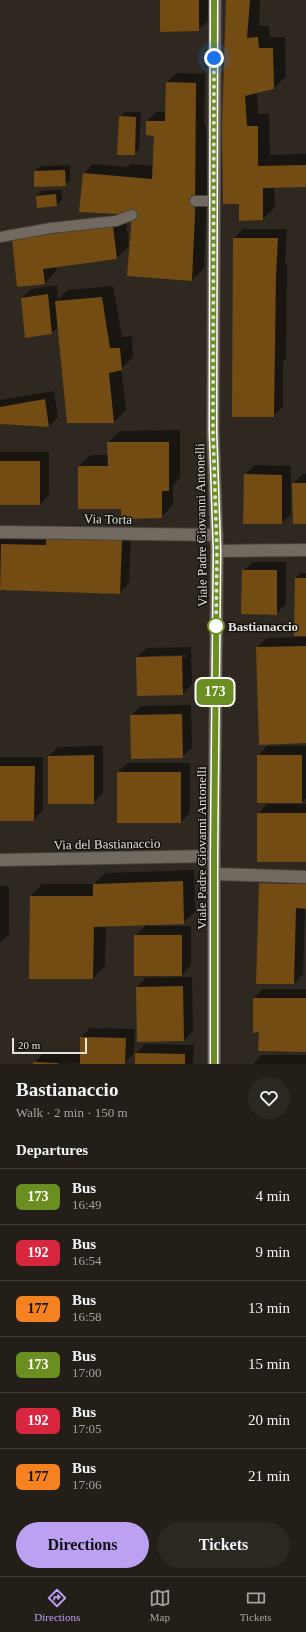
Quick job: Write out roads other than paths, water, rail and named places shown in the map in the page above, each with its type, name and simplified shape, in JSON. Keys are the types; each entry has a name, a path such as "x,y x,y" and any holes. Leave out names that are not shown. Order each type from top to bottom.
{"main road":[{"name":"Viale Padre Giovanni Antonelli","path":"214,0 213,431 217,551 214,856 214,1064"},
{"name":"Via Torta","path":"0,532 216,535"},
{"path":"217,551 306,550"},
{"name":"Via del Bastianaccio","path":"0,860 214,856"},
{"path":"214,874 306,877"}],"lane":[{"path":"195,201 213,201"},
{"path":"0,236 51,228 116,221 132,215"}],"place":[{"name":"Bastianaccio","path":"216,626"}]}
